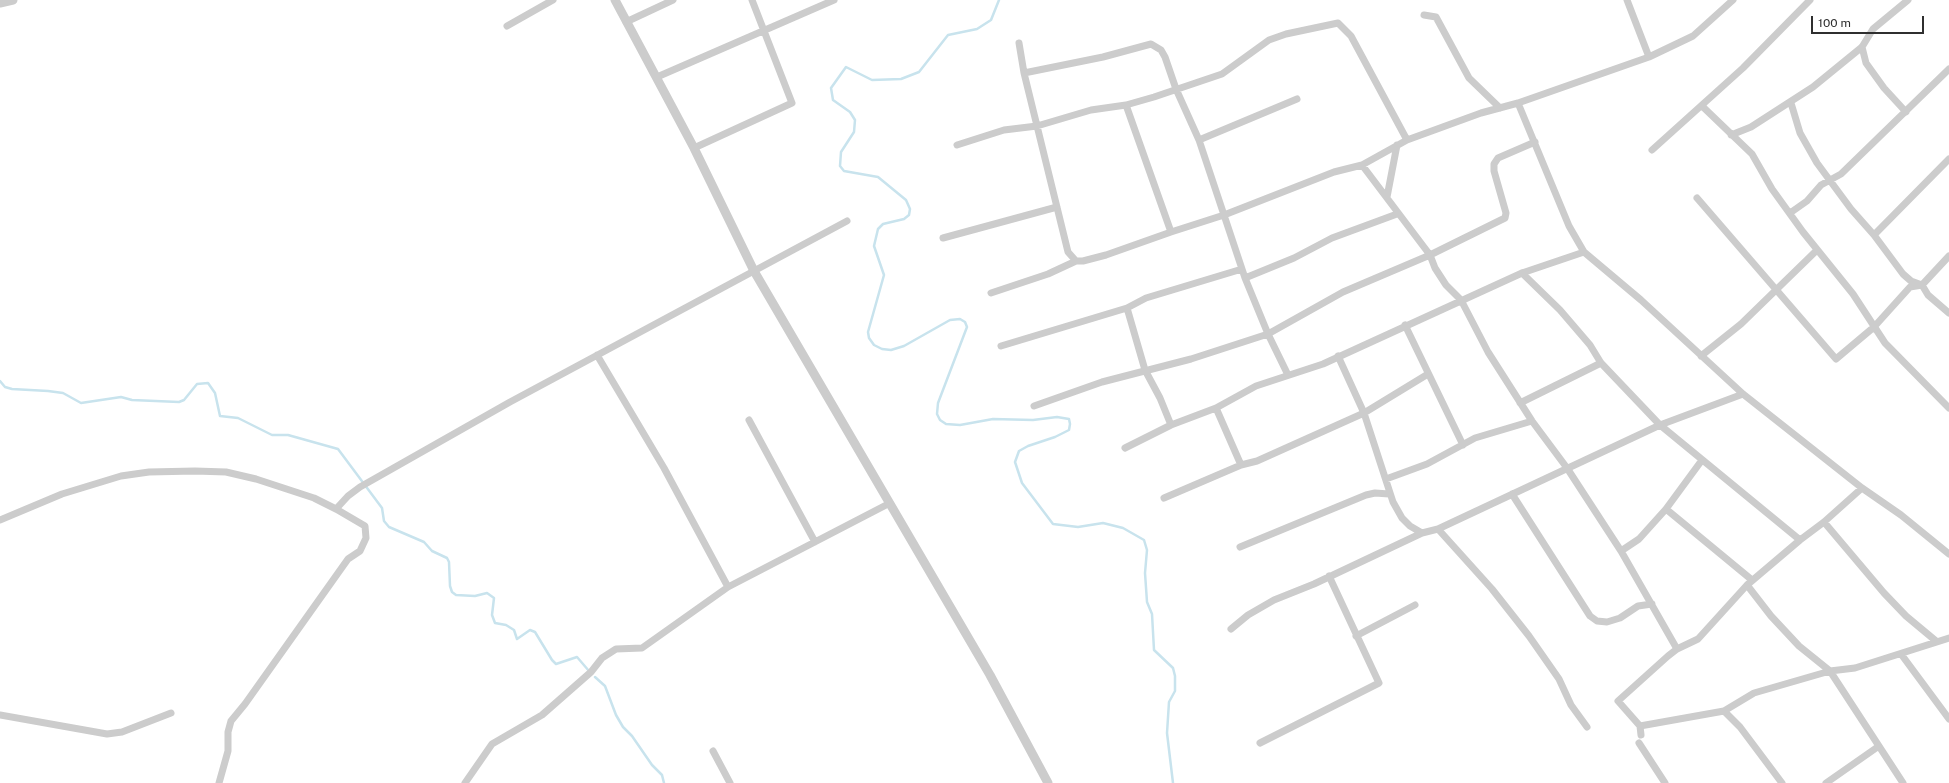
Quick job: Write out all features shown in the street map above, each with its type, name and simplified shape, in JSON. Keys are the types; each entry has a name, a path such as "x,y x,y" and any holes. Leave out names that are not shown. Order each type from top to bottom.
{"street":[{"path":"0,3 13,0"},
{"path":"506,26 553,0"},
{"path":"615,0 694,148 754,271 990,675 1048,783"},
{"path":"626,22 673,0"},
{"path":"694,148 792,103 752,0"},
{"path":"657,77 834,0"},
{"path":"1627,0 1649,57"},
{"path":"991,293 1048,274 1076,260 1083,261 1106,255 1171,232 1224,216 1334,172 1362,165 1407,140 1649,57 1693,36 1733,0"},
{"path":"1652,150 1702,106 1789,23 1810,0"},
{"path":"1731,134 1751,127 1791,103 1862,47 1873,29 1908,0"},
{"path":"1424,15 1436,17 1469,78 1500,108"},
{"path":"957,144 1004,130 1037,126 1091,110 1126,105 1222,74 1269,40 1286,34 1338,24 1351,36 1407,140"},
{"path":"1019,43 1024,73 1068,252 1076,260"},
{"path":"1024,73 1103,57 1151,44 1160,50 1165,57 1176,89 1200,140 1245,278 1268,334 1288,375"},
{"path":"1862,47 1866,63 1884,88 1906,112"},
{"path":"1790,213 1807,201 1821,185 1831,181 1841,174 1949,69"},
{"path":"1200,140 1297,99"},
{"path":"1518,103 1569,226 1584,252 1641,300 1743,394 1862,488 1901,515 1949,554"},
{"path":"1791,103 1800,133 1817,163 1851,209 1874,235 1903,274 1912,281 1922,285 1928,295 1949,313"},
{"path":"1126,105 1171,232"},
{"path":"1702,106 1752,154 1772,189 1816,251 1853,294 1886,343 1949,408"},
{"path":"1034,406 1102,382 1191,359 1268,334 1343,292 1430,256 1505,218 1506,213 1494,171 1494,164 1498,158 1534,142"},
{"path":"1387,196 1397,145"},
{"path":"1874,235 1949,159"},
{"path":"1362,165 1387,196 1397,214 1430,256 1435,268 1446,285 1460,300 1488,352 1532,421 1567,468 1621,552 1678,649"},
{"path":"1697,198 1836,359 1874,327 1910,288 1922,285 1949,256"},
{"path":"943,238 1057,207"},
{"path":"1245,278 1294,258 1332,238 1397,214"},
{"path":"336,509 360,487 372,480 597,354 848,221"},
{"path":"1701,356 1741,324 1776,288 1816,251"},
{"path":"1125,448 1171,425 1216,408 1249,389 1318,366 1405,325 1522,273 1584,252"},
{"path":"1001,346 1127,308 1146,298 1242,269"},
{"path":"1522,273 1560,310 1590,345 1602,362 1660,425 1800,540"},
{"path":"1127,308 1145,370 1171,425"},
{"path":"1405,325 1463,445"},
{"path":"597,354 664,468 728,587"},
{"path":"1338,356 1364,413 1386,479 1389,494 1402,518 1410,526 1422,533"},
{"path":"1520,402 1602,362"},
{"path":"1164,498 1241,465 1257,461 1364,413 1428,374"},
{"path":"1231,629 1248,614 1274,600 1422,533 1438,528 1660,425 1743,394"},
{"path":"1216,408 1241,465"},
{"path":"749,420 815,542"},
{"path":"1386,479 1427,464 1475,438 1532,421"},
{"path":"1621,552 1639,539 1666,509 1702,460"},
{"path":"0,520 62,494 121,476 187,471 226,472 256,478 314,498 365,526 366,538 360,551 348,559 245,704 231,721 228,732 228,752 219,783"},
{"path":"1665,783 1640,739 1640,726 1618,700 1678,649 1698,639 1749,582 1824,522 1862,488"},
{"path":"1240,547 1370,493 1389,494"},
{"path":"1512,494 1590,616 1597,621 1607,622 1620,618 1638,606 1652,604"},
{"path":"465,783 492,744 542,715 592,672 602,658 616,648 642,648 728,587 890,503"},
{"path":"1666,509 1749,582 1771,616 1799,646 1830,671 1903,783"},
{"path":"1824,522 1884,593 1906,616 1936,641"},
{"path":"1438,528 1492,589 1529,636 1559,679 1571,705 1587,727"},
{"path":"1260,743 1379,683 1329,576"},
{"path":"1356,636 1415,605"},
{"path":"1640,726 1724,710 1754,693 1830,671 1855,668 1949,638"},
{"path":"1901,654 1949,718"},
{"path":"1724,710 1740,727 1782,783"},
{"path":"0,715 111,734 122,732 170,713"},
{"path":"1826,783 1879,746"},
{"path":"713,751 730,783"}],"waterway":[{"path":"999,0 991,20 977,29 948,35 919,72 901,79 872,80 846,67 831,88 833,100 850,112 855,120 854,132 841,152 840,166 844,171 878,177 906,200 910,209 909,215 904,219 883,224 878,229 874,246 884,275 868,332 869,338 874,345 882,349 891,350 904,346 950,320 960,319 965,322 967,327 938,403 937,414 940,420 946,424 960,425 993,419 1033,420 1057,417 1069,419 1069,430 1019,451 1015,462 1022,483 1053,524 1078,527 1103,523 1123,528 1144,540 1147,550 1145,573 1147,602 1152,614 1154,650 1173,668 1175,676 1175,691 1169,702 1167,733 1173,783"},
{"path":"0,381 5,387 12,389 63,393 81,403 121,397 132,400 179,402 184,400 197,384 208,383 215,393 220,416 238,418 272,435 288,435 338,449 382,508 384,521 389,527 424,542 432,551 447,558 449,562 450,586 452,592 456,595 475,596 487,593 494,598 492,615 495,623 506,625 514,630 517,639 530,630 535,632 556,664 577,657 589,671"},
{"path":"595,677 605,686 616,715 623,727 632,736 652,765 662,775 664,783"}]}
